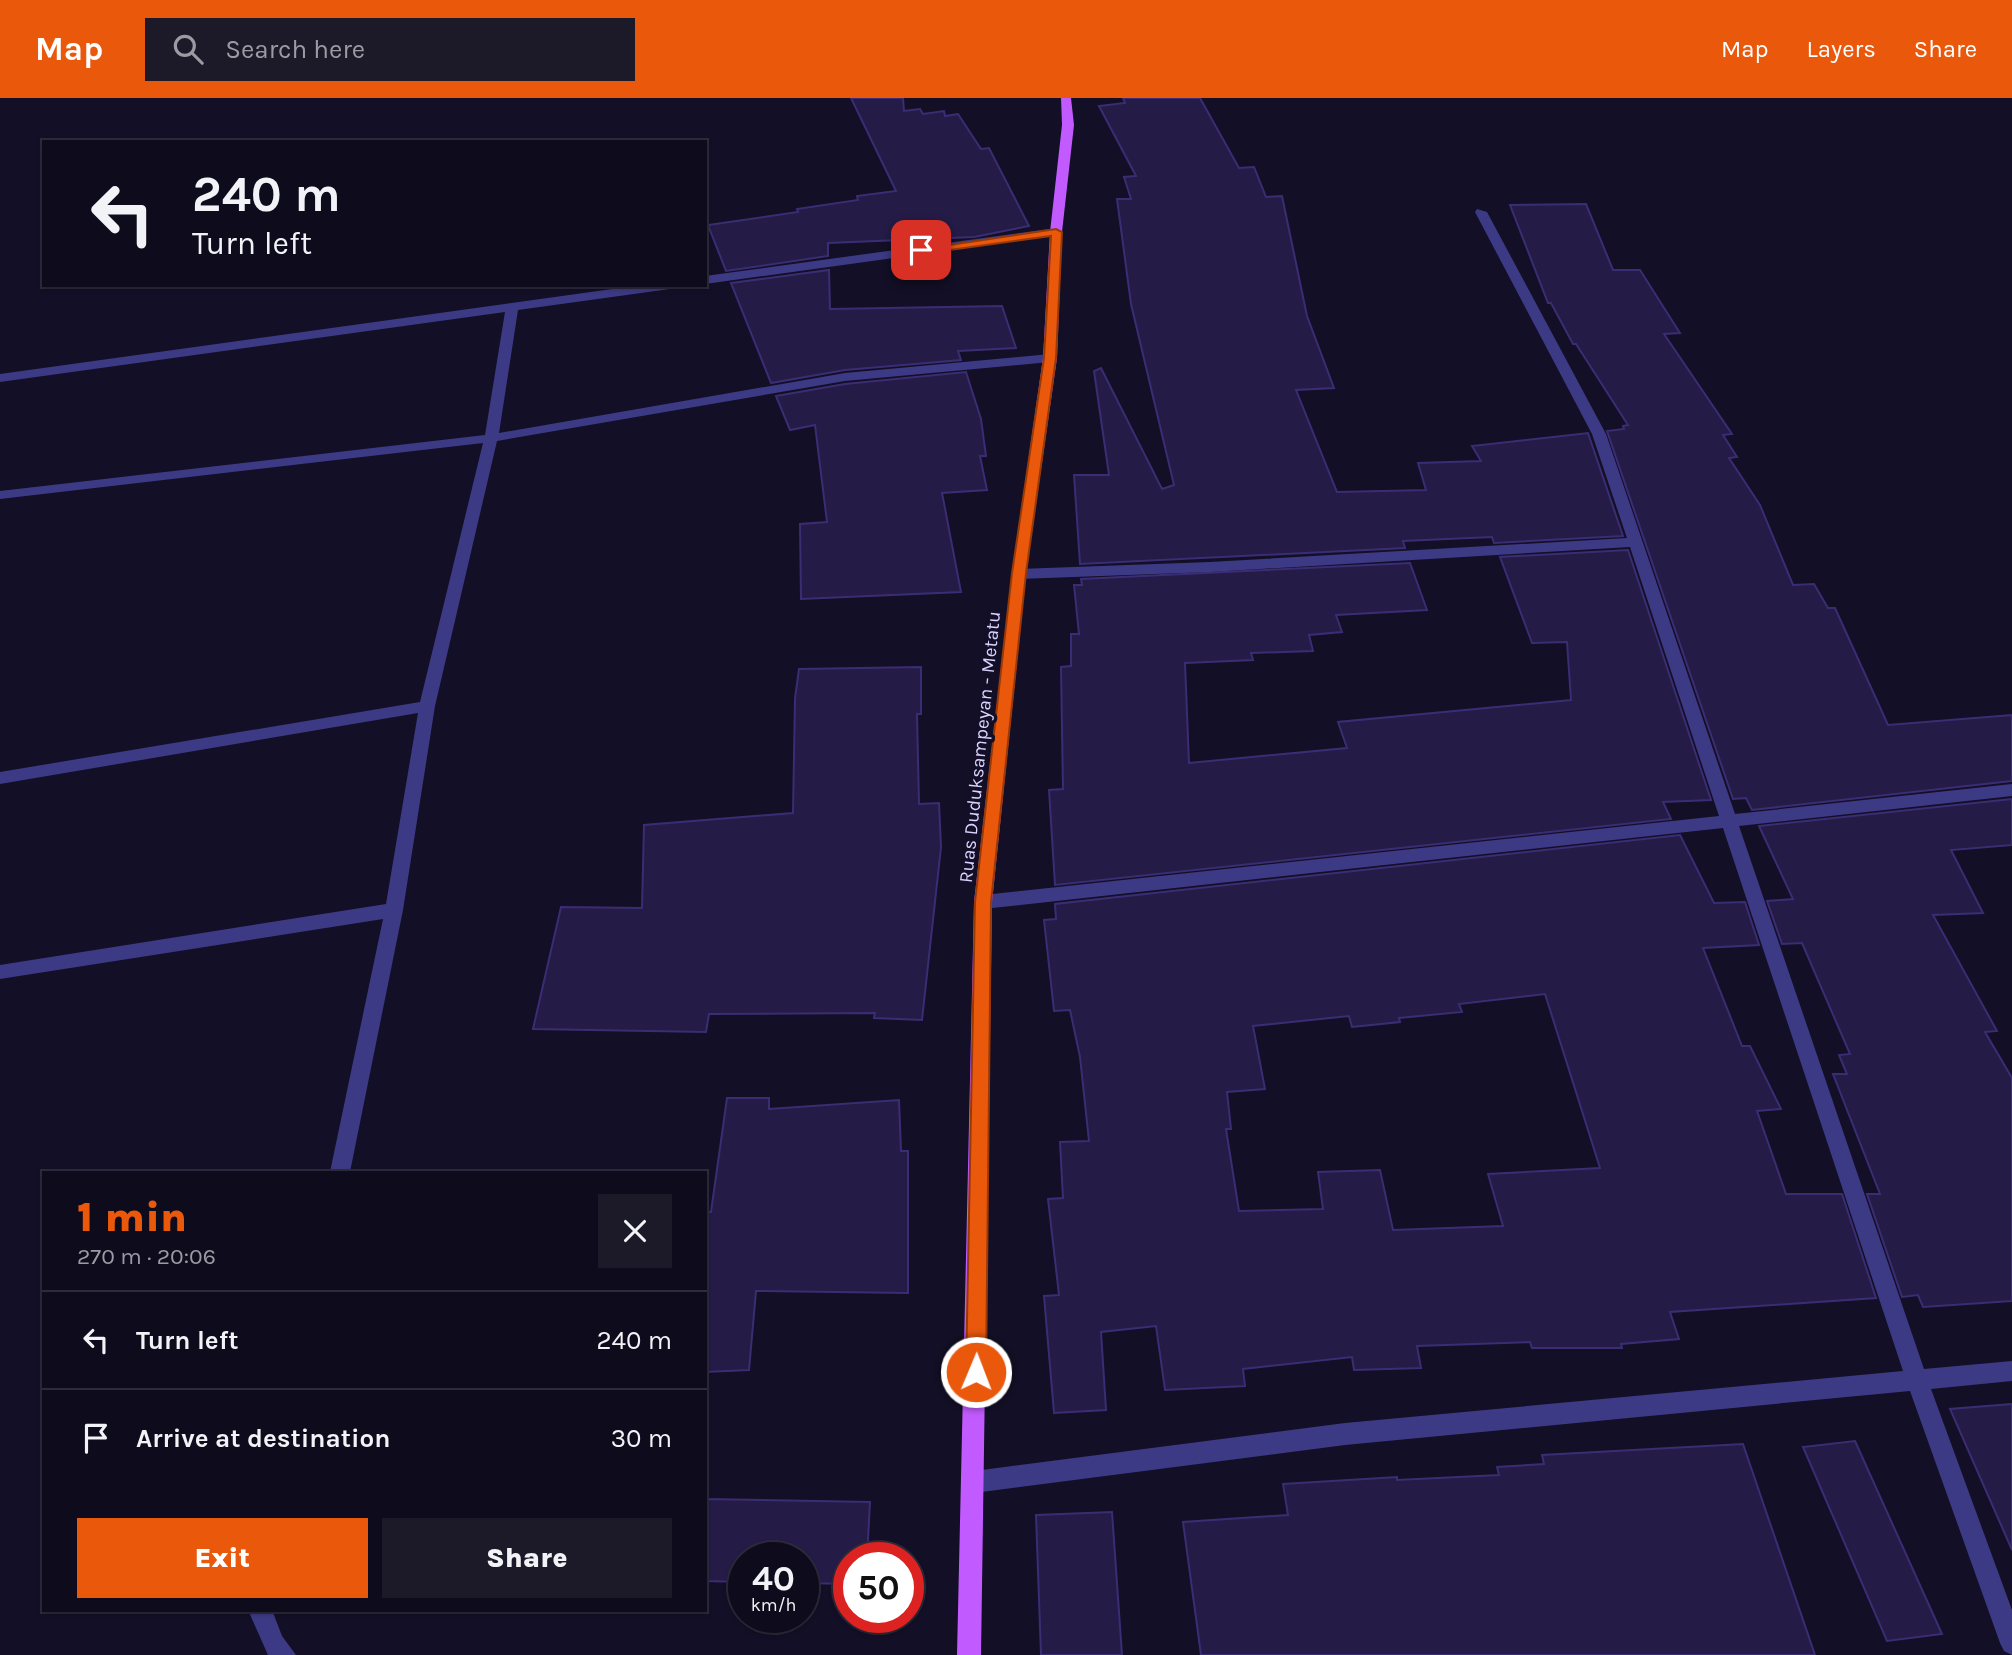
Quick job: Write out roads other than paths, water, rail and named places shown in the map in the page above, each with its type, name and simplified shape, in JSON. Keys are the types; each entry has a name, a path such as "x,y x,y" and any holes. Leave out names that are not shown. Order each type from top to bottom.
{"main road":[{"name":"Ruas Duduksampeyan - Metatu","path":"969,1655 983,902 1019,573 1050,358 1056,232 1068,125 1066,98"}],"street":[{"path":"1481,212 1599,434 1917,1381 2012,1643"},
{"path":"707,280 1056,232"},
{"path":"0,378 656,287"},
{"path":"340,1171 394,910 427,706 491,438 512,307"},
{"path":"0,495 491,438 845,377 1050,358"},
{"path":"1019,573 1209,568 1634,542"},
{"path":"0,778 427,706"},
{"path":"983,902 2012,790"},
{"path":"0,972 394,910"},
{"path":"974,1482 1345,1434 2012,1371"},
{"path":"261,1612 274,1644 284,1655"}]}
